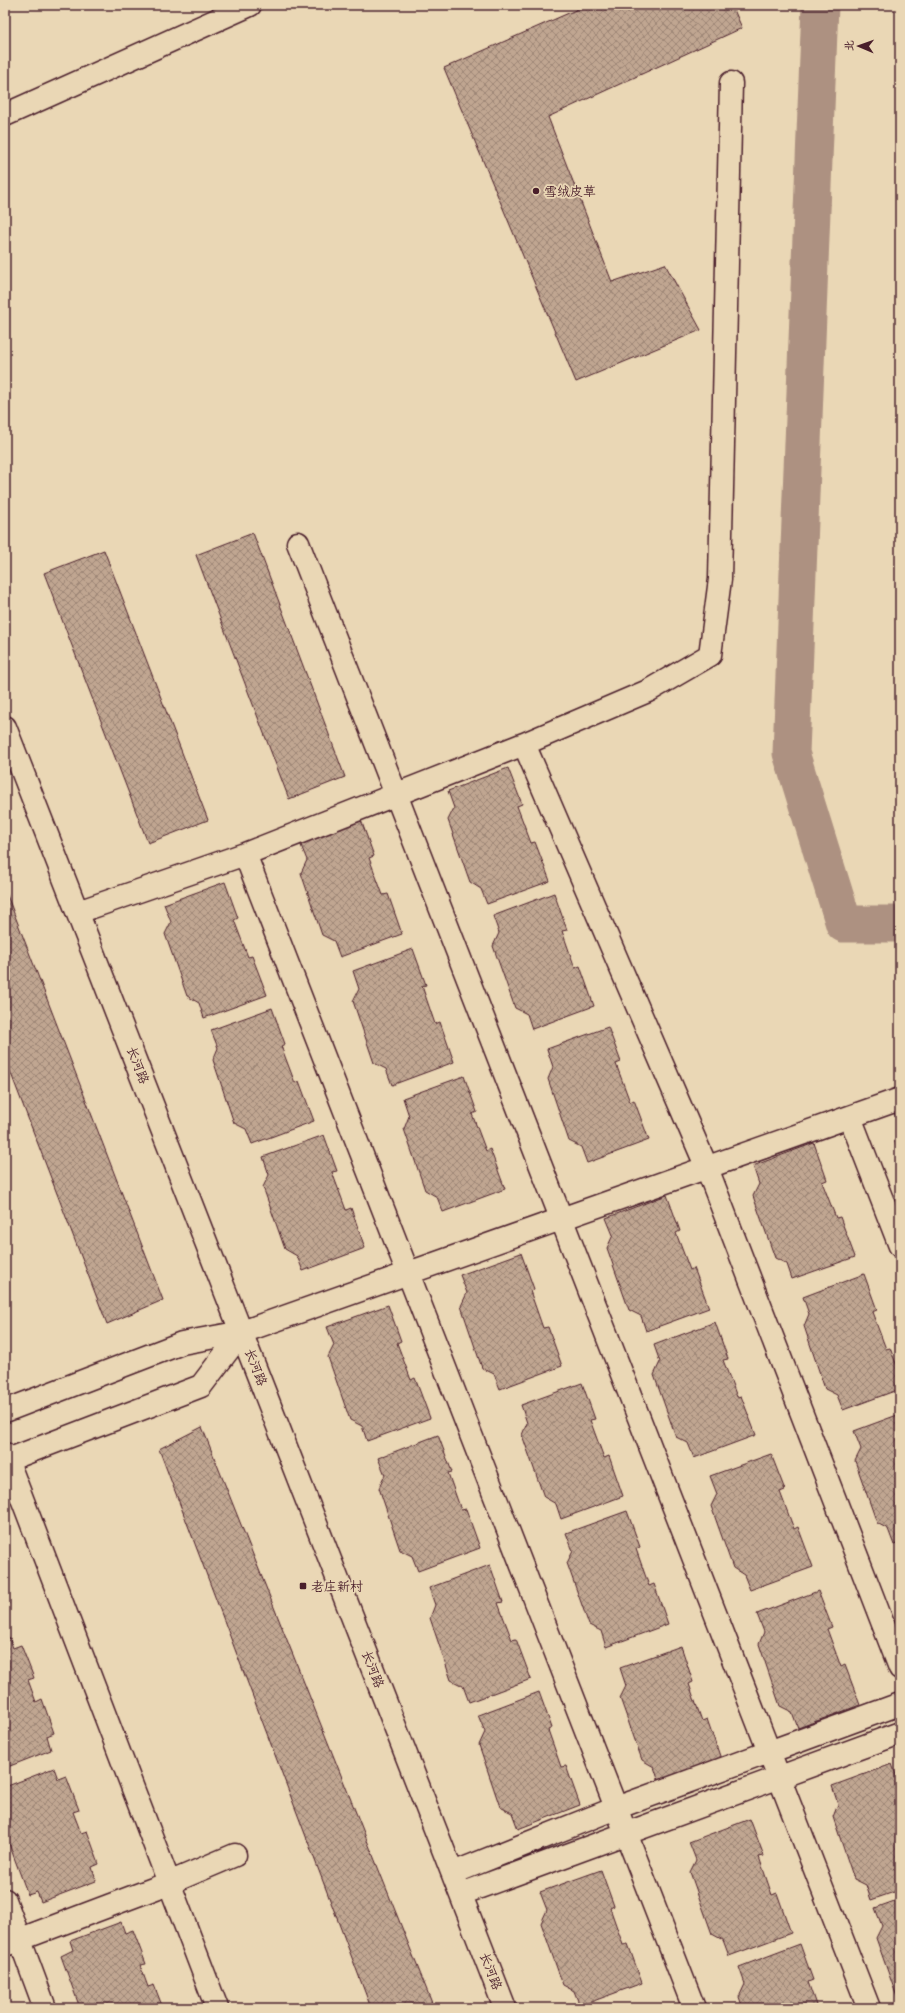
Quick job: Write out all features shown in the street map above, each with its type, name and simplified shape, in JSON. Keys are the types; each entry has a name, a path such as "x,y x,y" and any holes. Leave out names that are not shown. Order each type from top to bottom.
{"street":[{"path":"5,115 250,5"},
{"path":"78,912 245,854 524,744 648,691 710,655 720,579 731,83"},
{"path":"298,543 869,2008"},
{"name":"长河路","path":"5,727 505,2008"},
{"path":"524,744 707,1168 900,1668"},
{"path":"245,854 694,2008"},
{"path":"5,1411 182,1343 242,1332 900,1099"},
{"path":"850,1117 900,1246"},
{"path":"217,2008 6,1458 201,1386 242,1332"},
{"path":"453,1873 616,1808 900,1704"},
{"path":"461,1894 900,1733"},
{"path":"12,1942 236,1855"},
{"path":"5,1900 12,1942 45,2008"}],"building":[{"name":"雪绒皮草","path":"587,5 732,5 742,28 548,117 612,282 665,264 701,330 576,382 444,68"},
{"path":"253,533 345,777 289,799 196,555"},
{"path":"104,550 208,820 148,843 44,573"},
{"path":"508,768 522,804 517,806 531,843 535,842 550,881 487,904 481,889 470,882 448,820 454,808 448,791"},
{"path":"361,820 374,856 369,858 383,895 388,894 402,934 340,957 334,941 322,935 301,873 307,860 300,843"},
{"path":"225,882 238,918 234,920 248,957 252,956 267,995 204,1018 199,1003 187,996 165,934 171,922 164,904"},
{"path":"5,890 163,1300 107,1324 5,1058"},
{"path":"554,893 567,930 562,931 575,968 580,966 594,1006 532,1029 527,1014 515,1008 493,946 499,933 493,916"},
{"path":"413,949 426,985 422,986 435,1024 440,1022 454,1062 392,1085 386,1069 374,1063 353,1001 359,989 353,971"},
{"path":"272,1008 285,1044 281,1046 295,1083 299,1081 314,1121 252,1144 246,1129 234,1123 213,1060 218,1048 211,1030"},
{"path":"608,1027 621,1062 616,1064 630,1102 634,1100 649,1140 587,1163 581,1147 569,1141 548,1079 553,1067 547,1049"},
{"path":"464,1076 477,1112 472,1114 486,1151 490,1149 505,1189 443,1212 437,1197 425,1190 404,1129 409,1116 403,1098"},
{"path":"900,1109 900,1128 894,1112"},
{"path":"900,1130 900,1158 895,1142"},
{"path":"324,1135 337,1171 332,1172 346,1210 351,1208 365,1248 303,1271 297,1256 285,1249 263,1187 269,1175 263,1157"},
{"path":"814,1143 827,1180 822,1182 836,1218 840,1217 855,1257 792,1279 787,1264 775,1258 753,1196 759,1184 753,1166"},
{"path":"667,1195 680,1231 676,1233 690,1270 694,1268 709,1308 646,1331 641,1316 629,1310 607,1248 613,1235 606,1218"},
{"path":"521,1253 534,1289 530,1291 543,1328 548,1327 562,1366 500,1389 494,1374 482,1368 461,1306 467,1293 460,1275"},
{"path":"864,1274 877,1310 872,1312 886,1349 890,1348 900,1374 900,1389 843,1410 837,1395 825,1389 804,1326 809,1314 803,1297"},
{"path":"388,1305 401,1341 397,1343 411,1380 415,1378 430,1418 367,1441 362,1426 350,1420 328,1357 334,1345 327,1327"},
{"path":"715,1322 728,1359 723,1360 737,1397 741,1396 756,1435 694,1458 688,1443 676,1437 654,1375 660,1362 654,1345"},
{"path":"582,1383 595,1419 590,1420 604,1458 609,1456 623,1496 561,1519 556,1504 544,1497 522,1435 527,1423 521,1405"},
{"path":"900,1414 900,1543 894,1545 888,1529 877,1523 855,1461 861,1449 854,1431"},
{"path":"202,1427 434,2008 371,2008 159,1449"},
{"path":"438,1435 452,1472 448,1473 461,1510 466,1509 480,1548 418,1571 412,1556 400,1550 379,1488 385,1475 378,1458"},
{"path":"771,1454 785,1490 780,1492 794,1529 798,1527 813,1567 750,1590 744,1575 733,1568 711,1506 717,1494 710,1476"},
{"path":"627,1511 640,1547 636,1549 649,1586 654,1584 668,1624 606,1647 601,1631 589,1625 567,1563 573,1551 566,1533"},
{"path":"490,1565 503,1602 498,1603 512,1640 516,1639 531,1679 469,1702 463,1686 451,1680 430,1618 435,1605 429,1588"},
{"path":"818,1591 832,1627 827,1629 841,1667 845,1665 860,1705 798,1728 792,1712 780,1706 759,1644 764,1632 757,1614"},
{"path":"5,1594 9,1604 5,1605"},
{"path":"9,1637 13,1648 21,1645 34,1678 28,1680 36,1702 42,1699 54,1733 47,1736 51,1750 5,1768 5,1638"},
{"path":"681,1646 693,1682 689,1684 702,1721 707,1719 721,1759 659,1782 654,1767 642,1760 620,1698 626,1686 620,1668"},
{"path":"539,1692 552,1728 548,1730 561,1767 566,1766 580,1805 518,1829 512,1813 500,1807 479,1745 485,1732 478,1715"},
{"path":"892,1764 900,1786 900,1890 871,1900 866,1885 854,1879 833,1817 838,1804 832,1786"},
{"path":"54,1768 58,1779 66,1776 79,1810 73,1812 81,1833 87,1831 99,1864 92,1867 96,1881 41,1902 37,1892 28,1895 5,1833 5,1787"},
{"path":"750,1819 764,1856 759,1857 772,1895 777,1893 791,1933 729,1956 723,1940 712,1934 690,1872 696,1860 689,1842"},
{"path":"601,1870 614,1906 610,1908 623,1945 628,1944 642,1983 580,2006 574,1991 563,1985 541,1923 547,1910 540,1892"},
{"path":"900,1899 900,2002 876,1938 882,1926 875,1908"},
{"path":"121,1922 125,1933 133,1930 146,1964 140,1965 148,1987 154,1985 163,2008 80,2008 61,1956 73,1950 70,1941"},
{"path":"800,1944 813,1980 808,1982 817,2008 743,2008 739,1997 745,1984 739,1967"}],"waterway":[{"path":"820,5 791,753 844,924 900,924"}],"place":[{"name":"雪绒皮草","path":"536,191"},
{"name":"老庄新村","path":"303,1586"}]}
